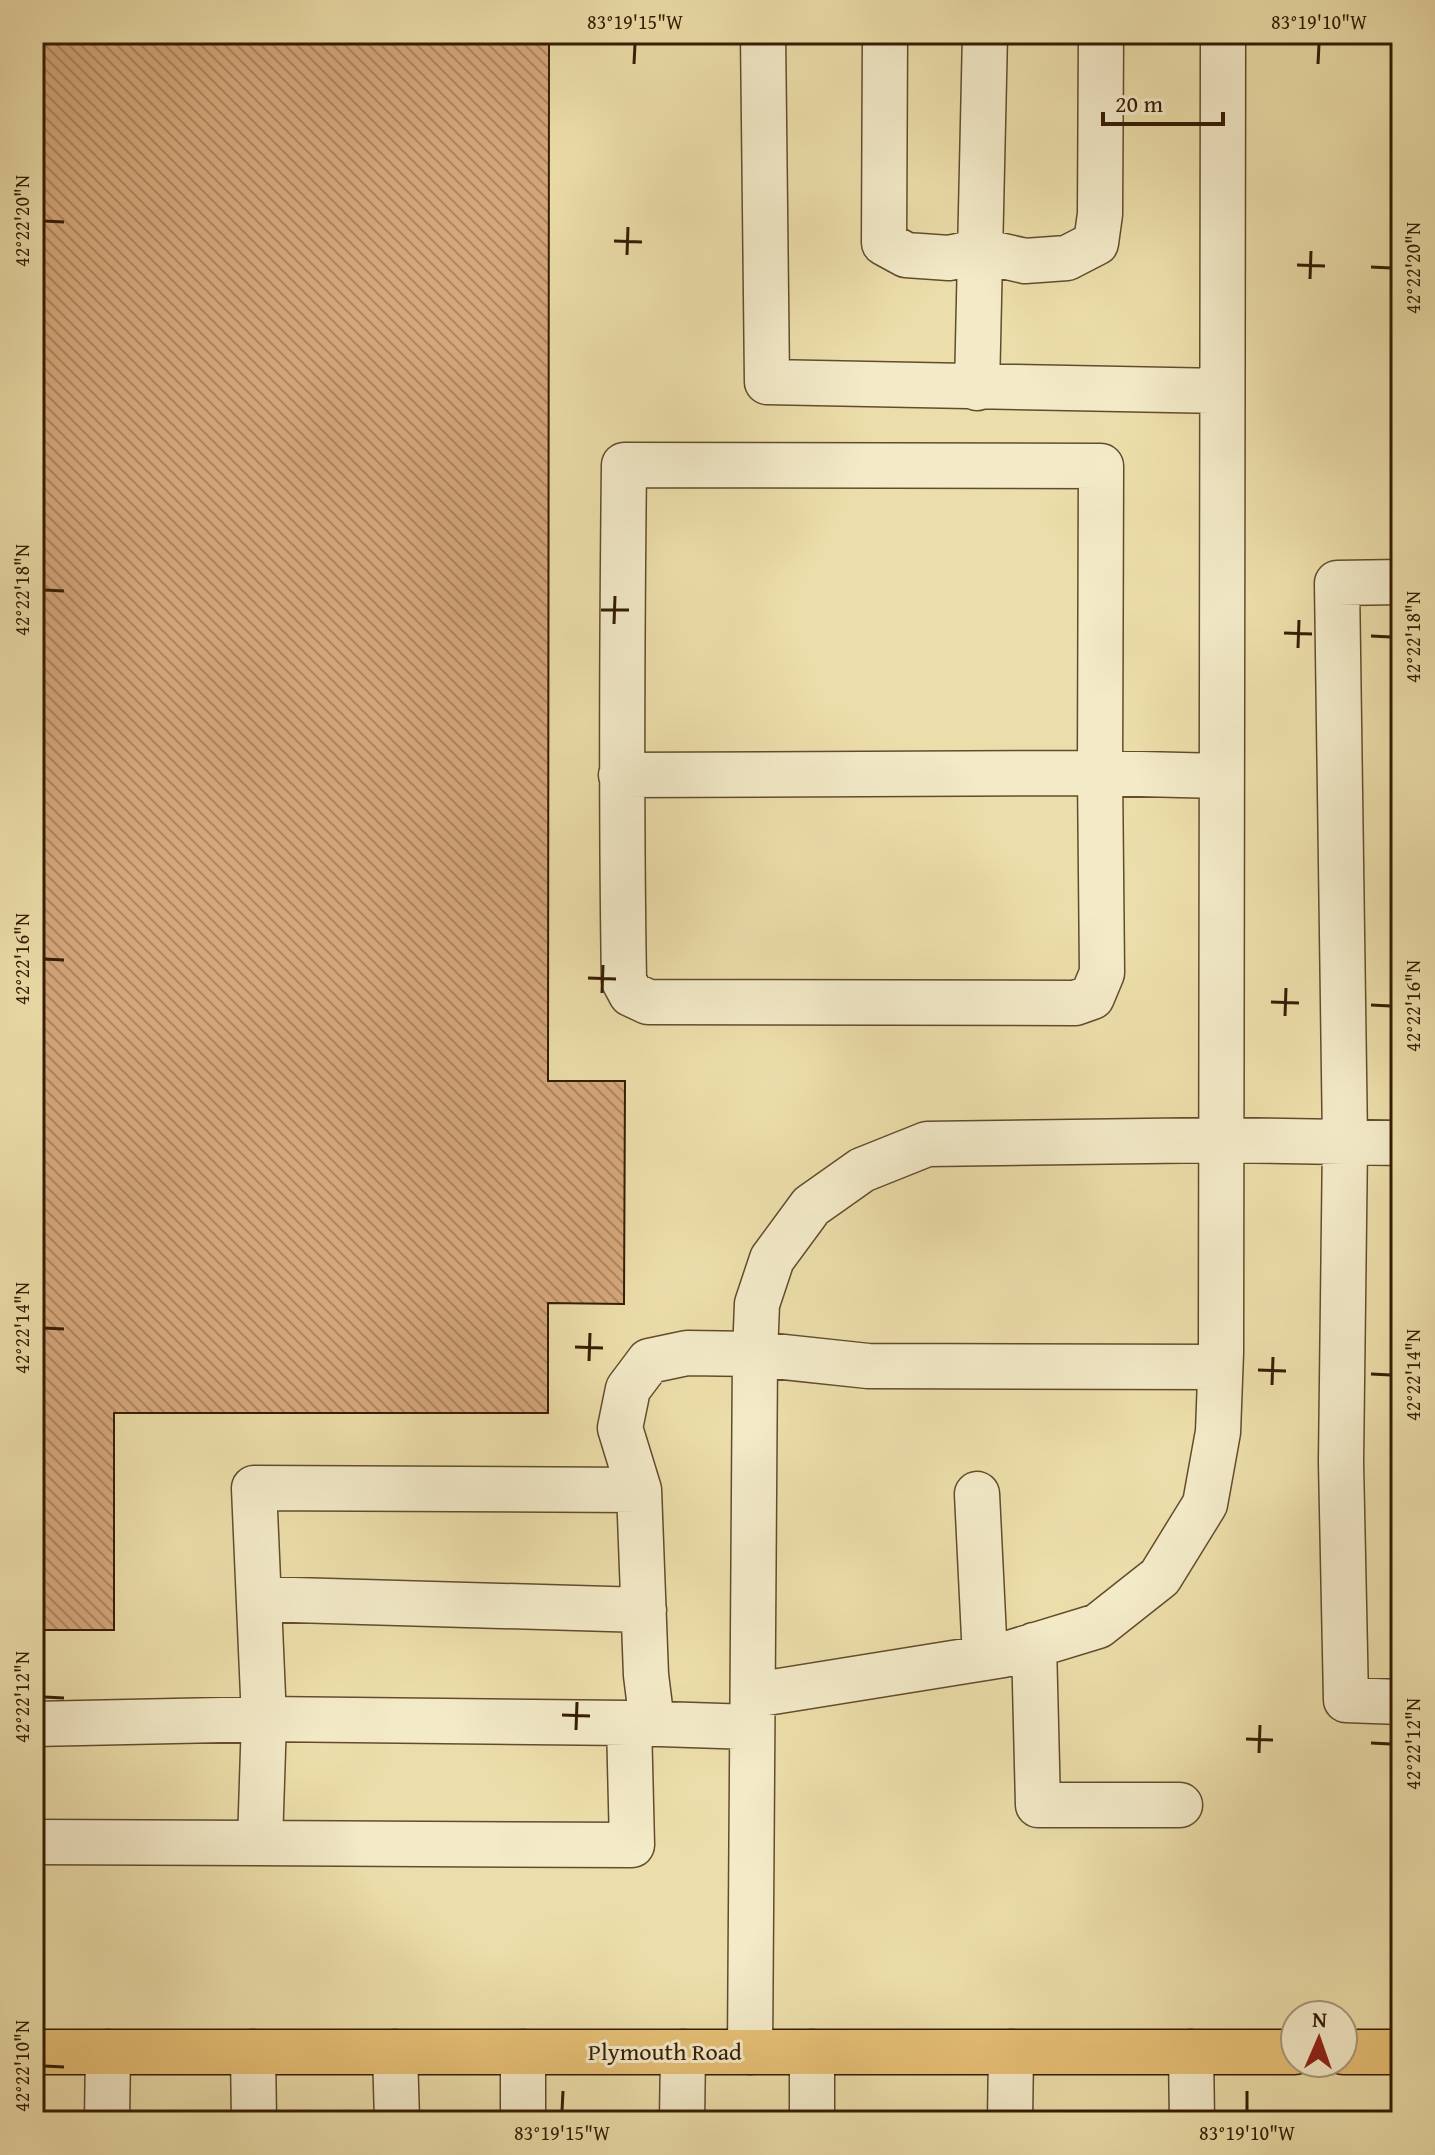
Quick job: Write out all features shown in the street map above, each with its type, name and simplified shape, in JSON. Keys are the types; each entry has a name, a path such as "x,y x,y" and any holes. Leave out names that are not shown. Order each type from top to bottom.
{"main road":[{"name":"Plymouth Road","path":"34,2052 1279,2052"},
{"path":"1359,2052 1401,2052"}],"lane":[{"path":"763,34 767,382 1222,391"},
{"path":"885,34 884,243 906,255 949,258 981,251 1025,261 1067,258 1096,243 1100,214 1101,34"},
{"path":"977,388 985,34"},
{"path":"34,1724 264,1719 641,1723 753,1711 985,1658 1098,1626 1160,1577 1205,1504 1218,1432 1223,34"},
{"path":"624,465 1101,466 1100,773 1102,973 1092,997 1075,1003 648,1002 631,994 624,981 621,775 624,465"},
{"path":"1401,582 1337,583 1345,1142 1341,1462 1346,1700 1401,1702"},
{"path":"621,775 1100,773 1221,776"},
{"path":"750,2052 755,1354 757,1304 772,1259 811,1206 862,1170 927,1144 1221,1140 1401,1143"},
{"path":"34,1842 632,1845 641,1723 644,1610 639,1490 620,1428 628,1389 649,1361 687,1353 755,1354 868,1366 1220,1367"},
{"path":"260,1843 264,1719 254,1488 639,1490"},
{"path":"977,1494 985,1658"},
{"path":"259,1599 644,1610"},
{"path":"1034,1645 1038,1805 1180,1805"},
{"path":"107,2121 108,2052"},
{"path":"253,2052 254,2121"},
{"path":"395,2052 397,2121"},
{"path":"523,2052 523,2121"},
{"path":"682,2121 683,2052"},
{"path":"812,2052 812,2121"},
{"path":"1010,2121 1011,2052"},
{"path":"1191,2052 1192,2121"}],"building":[{"path":"34,34 549,34 548,1081 625,1081 624,1304 548,1303 548,1413 114,1413 114,1630 34,1630"}]}
